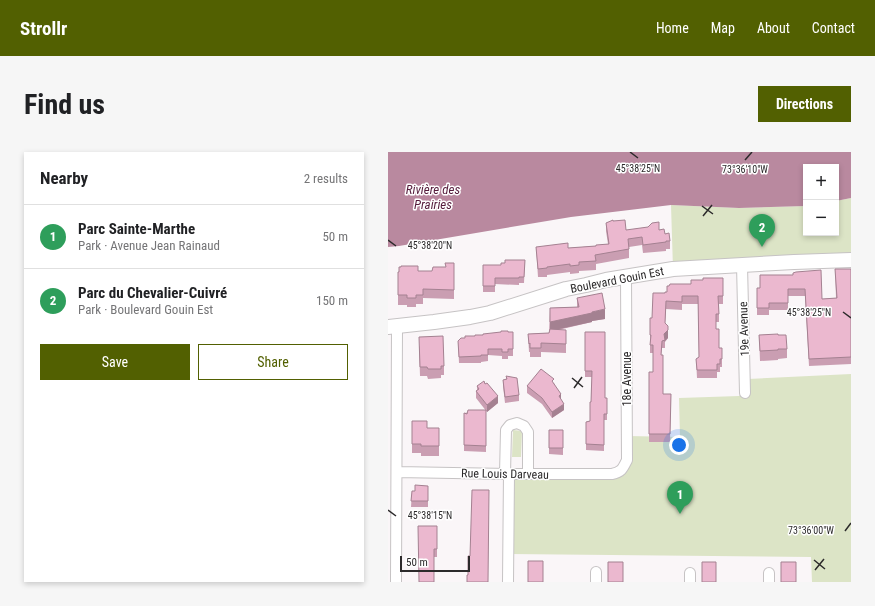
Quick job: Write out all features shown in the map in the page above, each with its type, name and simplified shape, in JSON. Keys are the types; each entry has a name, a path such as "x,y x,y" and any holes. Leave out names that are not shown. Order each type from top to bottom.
{"street":[{"name":"Boulevard Gouin Est","path":"393,326 477,316 566,289 606,280 673,270 794,262 851,260"},
{"name":"19e Avenue","path":"742,265 745,394"},
{"name":"18e Avenue","path":"612,474 618,473 627,460 626,277"},
{"path":"393,326 397,472 396,582"},
{"path":"508,582 506,430 510,425 517,423 524,426 528,432 528,474"},
{"name":"Rue Louis Darveau","path":"397,472 612,474"}],"green space":[{"path":"851,198 851,260 673,269 671,205 739,208 803,206 803,236 839,236 839,200"},
{"path":"851,374 851,582 812,582 811,557 509,554 509,474 622,469 627,436 680,437 679,398 739,396 745,393 748,379"},
{"path":"513,430 522,431 521,457 512,457"}],"water":[{"name":"Rivière des Prairies","path":"388,152 851,152 851,198 839,200 839,164 803,164 803,206 739,208 671,205 571,217 388,247"}],"building":[{"path":"613,220 625,220 626,230 648,227 652,223 659,222 659,230 664,229 665,234 669,233 670,241 643,245 642,237 628,239 629,249 595,255 596,261 579,262 579,265 570,266 570,264 538,269 536,247 568,243 568,248 609,244 606,223"},
{"path":"505,260 525,260 524,277 495,278 495,286 483,286 483,265 501,265 501,263 505,263"},
{"path":"445,263 454,263 454,290 423,289 423,295 416,295 416,298 407,298 407,295 398,295 399,267 418,266 418,271 432,271 433,267 446,267"},
{"path":"835,269 851,269 851,357 809,359 805,289 788,289 788,303 769,303 769,308 757,308 757,288 760,288 760,275 793,275 793,273 796,272 821,270 822,299 837,298"},
{"path":"703,278 723,278 723,296 718,296 719,314 716,314 716,329 719,329 719,348 722,348 722,359 720,359 720,364 717,364 717,370 697,370 696,359 699,357 698,296 682,296 682,302 666,301 665,323 668,326 668,330 664,334 665,340 662,341 661,355 663,355 663,394 671,394 670,434 649,434 649,372 653,372 653,345 650,345 650,318 652,318 653,293 667,292 667,286 670,284 691,284 691,280 703,280"},
{"path":"602,293 605,309 550,322 550,308 579,307 577,298"},
{"path":"550,329 566,330 566,344 541,343 541,348 530,348 528,334 549,333"},
{"path":"501,331 513,332 513,349 508,349 508,352 502,352 502,349 488,349 488,355 459,357 458,341 461,338 465,338 465,336 483,335"},
{"path":"585,332 605,332 605,398 607,398 607,414 604,414 604,445 586,444 586,422 590,421 592,371 585,371"},
{"path":"759,335 786,335 787,349 760,351"},
{"path":"443,336 444,366 441,366 441,369 428,369 427,367 420,367 419,337"},
{"path":"541,369 554,379 552,381 561,394 559,396 564,404 552,412 542,398 527,386"},
{"path":"506,376 517,378 519,395 505,397 503,380 507,379"},
{"path":"484,381 485,384 487,383 498,396 487,405 476,391 479,389 477,386"},
{"path":"468,410 486,410 486,446 464,445 464,413 467,414"},
{"path":"412,421 427,421 427,428 439,428 439,446 421,446 421,444 412,444"},
{"path":"549,430 563,430 563,448 549,448"},
{"path":"415,485 428,486 428,501 411,501 412,491 415,491"},
{"path":"472,490 489,490 488,582 467,582 468,556 470,556"},
{"path":"418,526 437,526 437,549 434,549 434,582 419,582"},
{"path":"528,561 543,561 543,582 528,582"},
{"path":"608,562 623,562 623,582 608,582"},
{"path":"702,562 716,562 716,582 702,582"},
{"path":"781,562 796,562 796,582 781,582"}],"place":[{"name":"Parc du Chevalier-Cuivré","path":"762,247"},
{"name":"Parc Sainte-Marthe","path":"680,514"}]}
